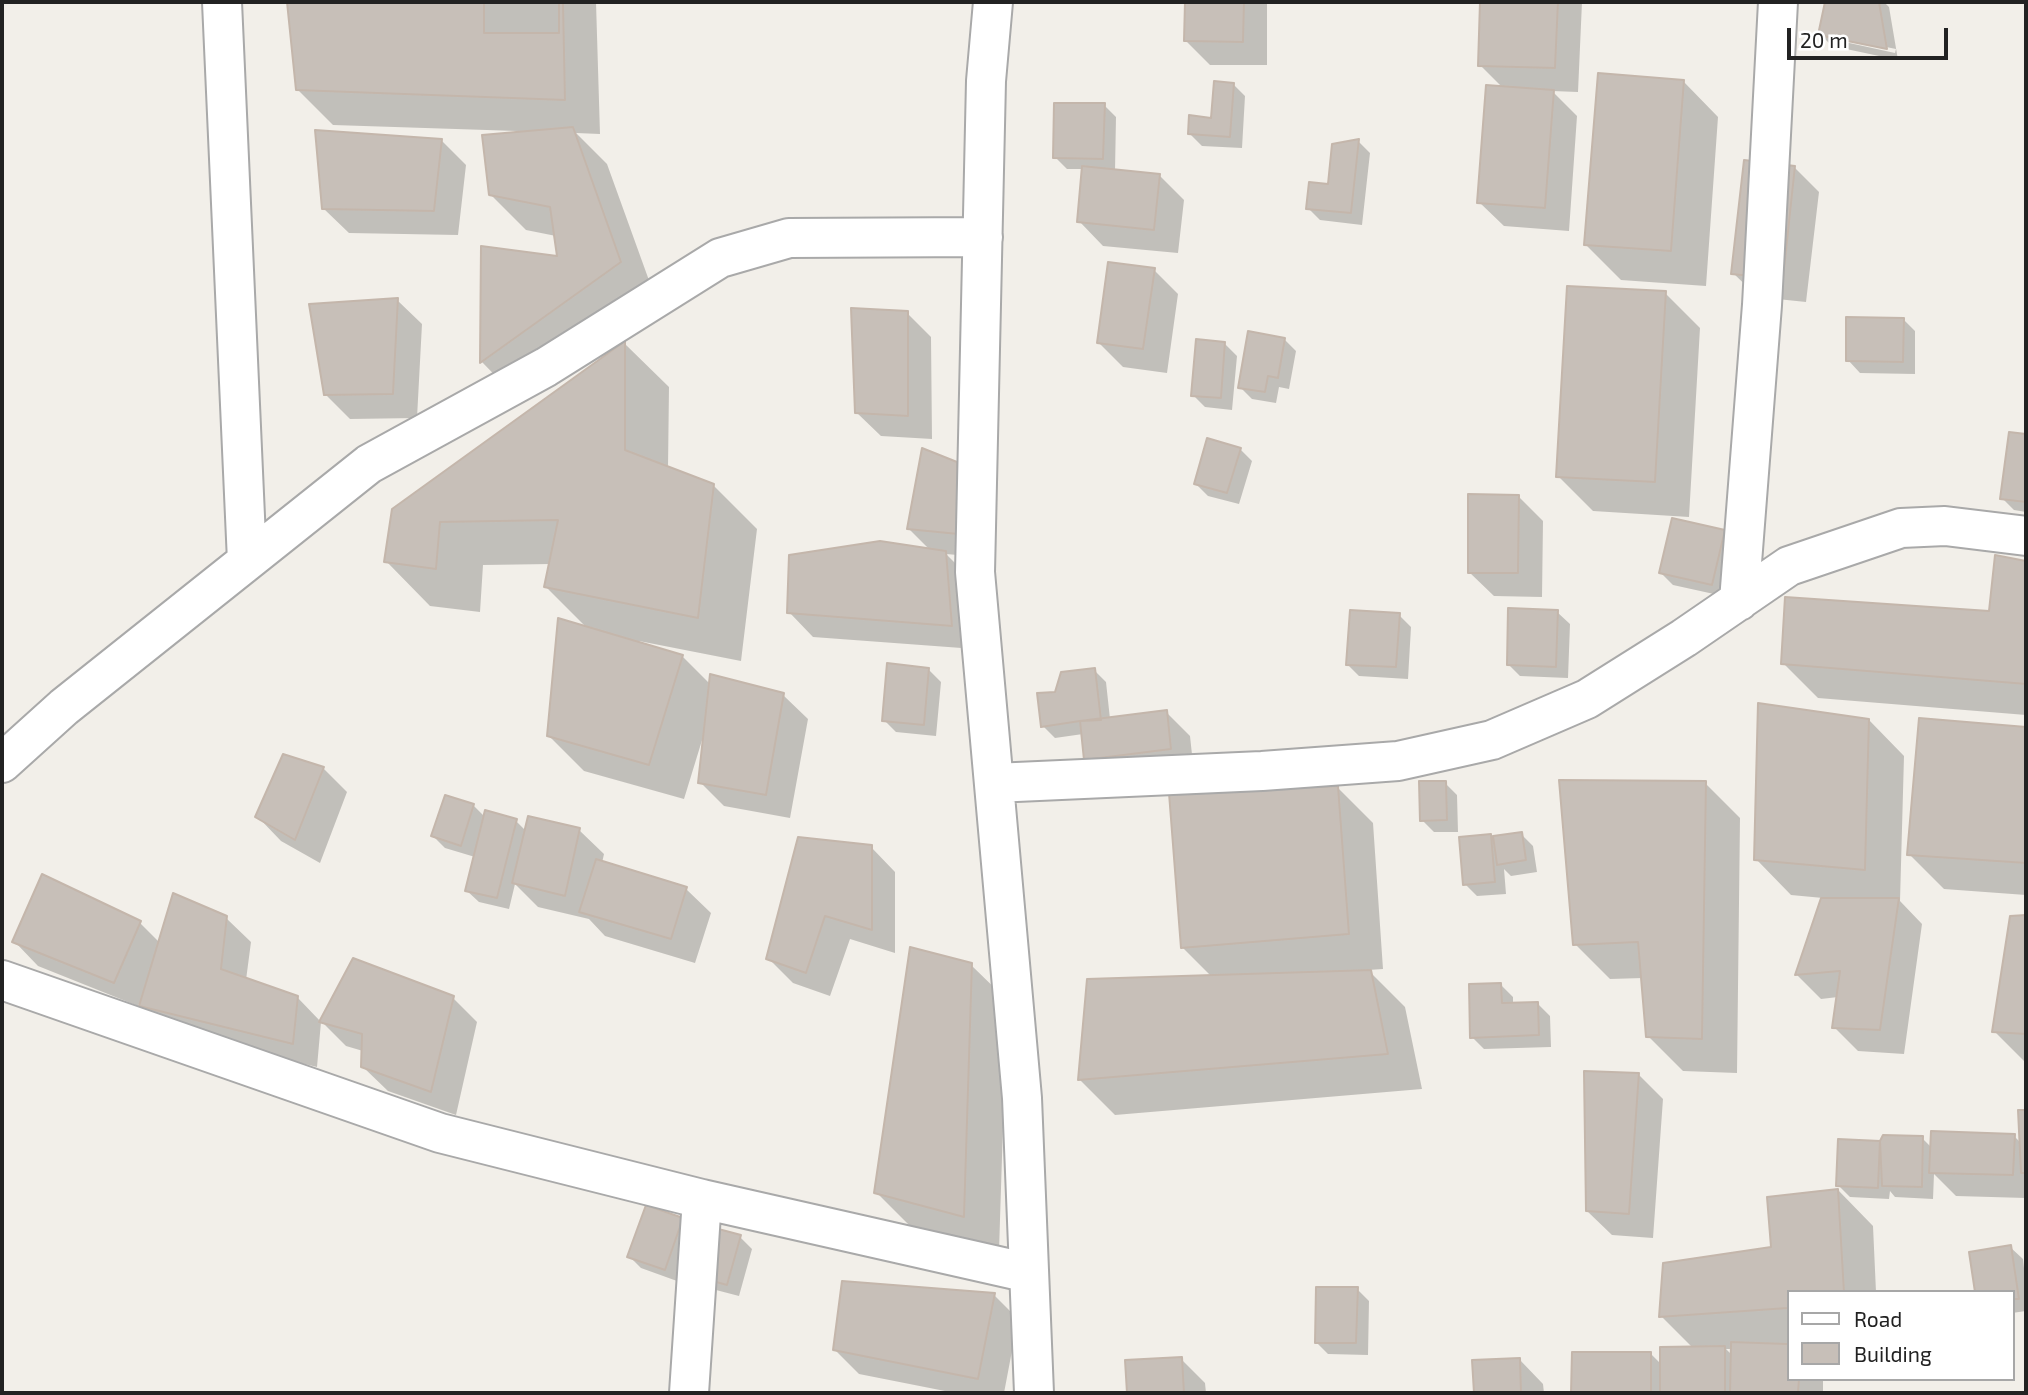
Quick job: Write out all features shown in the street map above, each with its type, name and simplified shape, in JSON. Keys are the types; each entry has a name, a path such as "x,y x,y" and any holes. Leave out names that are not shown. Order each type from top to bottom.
{"street":[{"path":"222,2 247,561"},
{"path":"993,2 986,81 975,572 1022,1098 1034,1393"},
{"path":"1739,601 1762,304 1778,2"},
{"path":"2,763 64,708 369,464 545,367 720,258 789,238 983,237"},
{"path":"994,783 1262,771 1398,761 1492,740 1587,699 1684,638 1789,566 1900,528 1945,526 2026,536"},
{"path":"2,981 440,1133 702,1199 1029,1273"},
{"path":"689,1393 702,1199"}],"building":[{"path":"287,2 563,2 565,100 296,90"},
{"path":"484,2 559,2 559,33 484,33"},
{"path":"1185,2 1244,2 1243,42 1184,41"},
{"path":"1480,2 1558,2 1555,68 1478,66"},
{"path":"1825,2 1879,2 1887,49 1818,35"},
{"path":"1598,73 1684,80 1671,251 1584,245"},
{"path":"1214,81 1234,83 1230,137 1188,134 1189,115 1211,118"},
{"path":"1486,85 1554,90 1545,208 1477,203"},
{"path":"1054,103 1105,103 1103,159 1053,158"},
{"path":"573,127 621,262 480,363 481,246 557,256 550,207 489,195 482,135"},
{"path":"315,130 442,139 434,211 322,209"},
{"path":"1359,139 1351,213 1306,209 1309,182 1328,184 1332,144"},
{"path":"1744,160 1795,166 1783,279 1731,274"},
{"path":"1082,166 1160,174 1154,230 1077,222"},
{"path":"1108,262 1155,268 1143,349 1097,343"},
{"path":"1567,286 1666,291 1655,482 1556,477"},
{"path":"398,298 393,394 324,395 309,304"},
{"path":"851,308 908,311 908,416 855,413"},
{"path":"1846,317 1904,318 1903,362 1846,361"},
{"path":"1248,331 1285,338 1278,378 1268,376 1265,392 1238,388"},
{"path":"1196,339 1225,342 1221,398 1191,396"},
{"path":"625,341 625,450 714,484 698,618 544,587 558,520 440,522 436,569 384,562 392,509"},
{"path":"2009,432 2026,434 2026,502 2000,499"},
{"path":"1207,438 1241,448 1227,493 1194,484"},
{"path":"922,448 957,462 958,534 907,529"},
{"path":"1468,494 1519,495 1518,573 1468,573"},
{"path":"1672,518 1725,530 1712,585 1659,573"},
{"path":"880,541 946,551 952,626 787,613 789,555"},
{"path":"1995,555 2026,561 2026,684 1781,664 1785,597 1989,611"},
{"path":"1508,608 1558,610 1556,667 1507,665"},
{"path":"1350,610 1400,613 1396,667 1346,665"},
{"path":"558,618 683,655 649,765 547,736"},
{"path":"887,663 929,668 924,725 882,721"},
{"path":"1095,668 1101,720 1041,727 1037,693 1055,692 1061,672"},
{"path":"710,674 784,693 766,795 698,783"},
{"path":"1758,703 1869,719 1865,870 1754,860"},
{"path":"1167,710 1171,749 1084,760 1080,721"},
{"path":"1919,718 2026,727 2026,863 1907,855"},
{"path":"283,754 324,767 295,840 255,817"},
{"path":"1559,780 1706,781 1702,1039 1646,1037 1638,942 1573,945"},
{"path":"1419,781 1446,781 1447,820 1420,821"},
{"path":"1338,786 1349,934 1181,948 1169,793"},
{"path":"445,795 474,804 461,846 431,836"},
{"path":"485,810 517,819 497,898 465,891"},
{"path":"528,816 580,828 565,896 512,883"},
{"path":"1522,832 1526,860 1497,865 1493,836"},
{"path":"1491,834 1495,882 1463,885 1459,837"},
{"path":"798,837 872,845 872,930 825,916 806,973 766,959"},
{"path":"596,859 687,887 671,939 579,912"},
{"path":"42,874 141,921 114,983 12,942"},
{"path":"173,893 227,916 221,969 298,996 293,1044 139,1006"},
{"path":"1821,898 1899,898 1880,1030 1832,1028 1840,971 1795,975"},
{"path":"2026,915 2026,1034 1992,1032 2010,916"},
{"path":"910,947 972,963 964,1217 874,1193"},
{"path":"353,958 454,996 431,1092 361,1067 362,1034 319,1022"},
{"path":"1371,970 1388,1054 1078,1080 1087,979"},
{"path":"1501,983 1502,1003 1538,1002 1539,1035 1470,1038 1469,984"},
{"path":"1584,1071 1639,1073 1629,1214 1586,1211"},
{"path":"2018,1110 2026,1110 2026,1173 2021,1173"},
{"path":"1931,1131 2015,1134 2013,1175 1929,1173"},
{"path":"1883,1135 1923,1136 1922,1187 1882,1186 1880,1141"},
{"path":"1838,1139 1880,1141 1878,1188 1836,1186"},
{"path":"1838,1189 1844,1290 1786,1290 1786,1308 1659,1317 1663,1263 1771,1247 1767,1197"},
{"path":"646,1205 683,1218 665,1270 627,1257"},
{"path":"692,1222 741,1235 727,1285 679,1272"},
{"path":"2011,1245 2019,1299 2014,1299 2014,1290 1975,1290 1969,1252"},
{"path":"842,1281 995,1293 978,1379 833,1350"},
{"path":"1316,1287 1358,1287 1356,1343 1315,1343"},
{"path":"1731,1342 1786,1344 1786,1381 1799,1381 1798,1393 1730,1393"},
{"path":"1725,1346 1725,1393 1660,1393 1660,1347"},
{"path":"1572,1352 1651,1352 1651,1393 1571,1393"},
{"path":"1182,1357 1184,1393 1127,1393 1125,1360"},
{"path":"1520,1358 1521,1393 1474,1393 1472,1360"}]}
